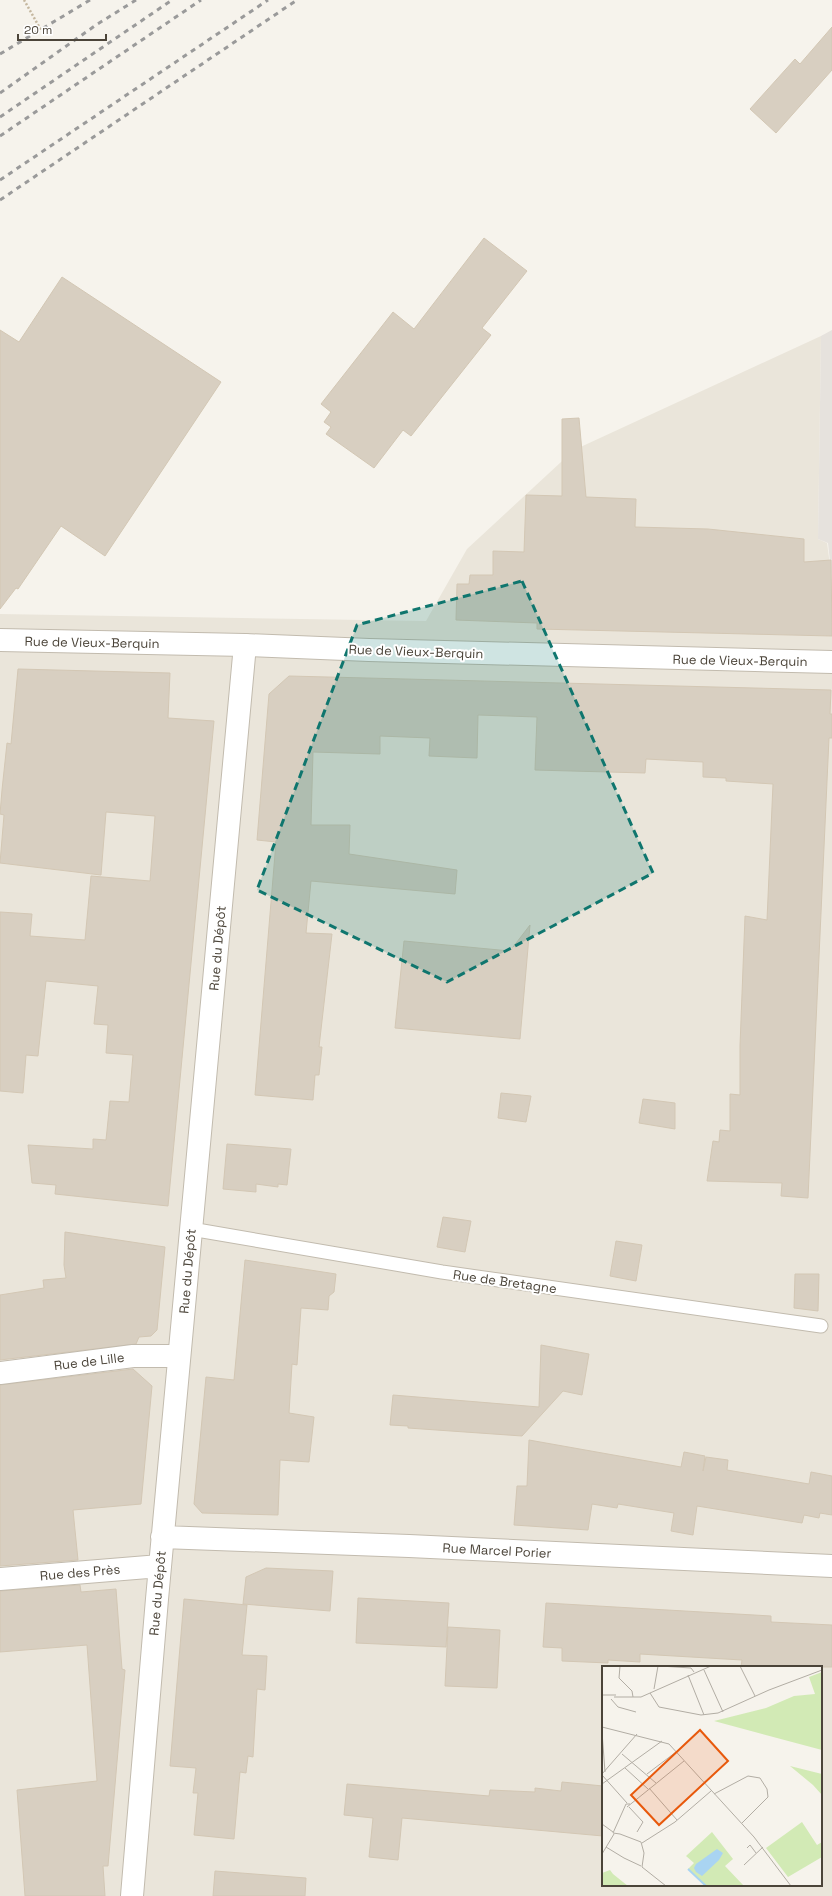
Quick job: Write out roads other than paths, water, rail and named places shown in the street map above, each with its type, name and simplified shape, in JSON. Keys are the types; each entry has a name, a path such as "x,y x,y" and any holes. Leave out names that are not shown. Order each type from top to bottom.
{"street":[{"name":"Rue de Vieux-Berquin","path":"0,640 245,645 369,650 832,662"},
{"name":"Rue du Dépôt","path":"132,1896 162,1537 245,645"},
{"name":"Rue de Lille","path":"0,1373 133,1356 179,1356"},
{"name":"Rue Marcel Porier","path":"162,1537 409,1546 832,1566"},
{"name":"Rue des Près","path":"0,1579 160,1566"}],"lane":[{"name":"Rue de Bretagne","path":"191,1229 442,1272 821,1326"}],"railway":[{"path":"0,54 90,0"},
{"path":"0,93 96,25 136,0"},
{"path":"0,117 172,0"},
{"path":"0,136 201,0"},
{"path":"0,180 268,0"},
{"path":"0,200 297,0"}]}
